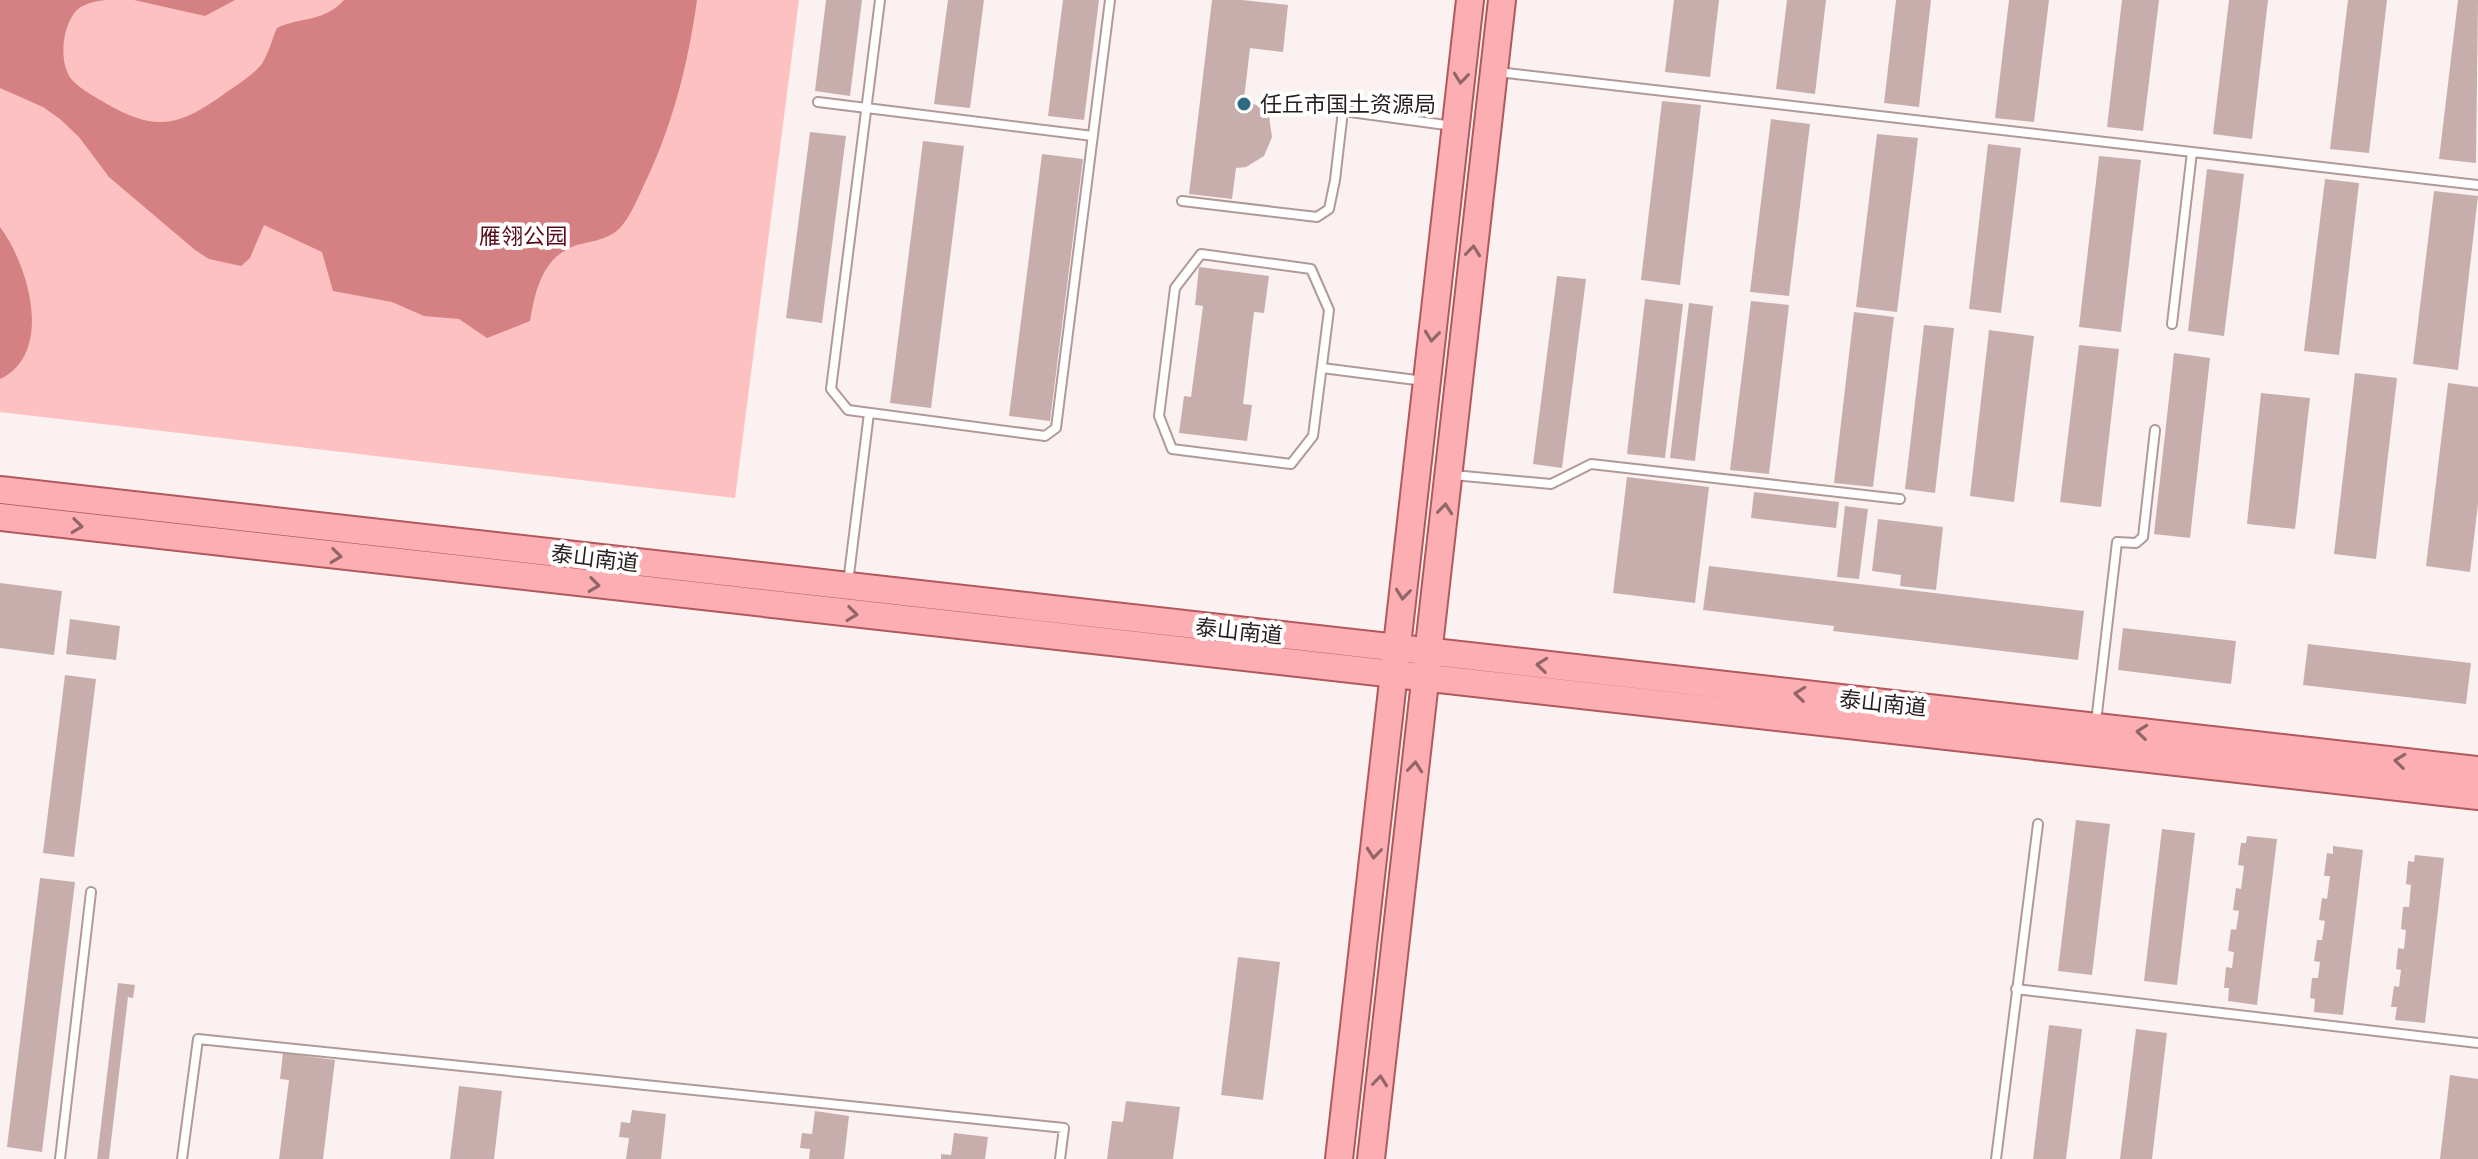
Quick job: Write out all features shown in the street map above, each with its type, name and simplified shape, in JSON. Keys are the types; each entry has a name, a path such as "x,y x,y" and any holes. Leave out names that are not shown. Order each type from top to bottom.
{"main road":[{"path":"1339,1159 1470,0"},
{"path":"1371,1159 1502,0"},
{"name":"泰山南道","path":"0,490 2478,770"},
{"name":"泰山南道","path":"0,517 2478,796"}],"lane":[{"path":"880,0 831,389 848,410 1045,436 1056,428 1110,0"},
{"path":"1494,71 2478,185"},
{"path":"818,102 1093,136"},
{"path":"1182,201 1317,217 1329,209 1343,111 1456,126"},
{"path":"2172,324 2192,152"},
{"path":"1201,254 1311,269 1329,310 1322,368 1313,436 1291,464 1172,449 1159,416 1175,288 1201,254"},
{"path":"1322,368 1427,382"},
{"path":"847,587 869,413"},
{"path":"2095,727 2117,542 2136,543 2143,537 2155,430"},
{"path":"1448,474 1551,484 1591,464 1900,499"},
{"path":"1996,1159 2038,824"},
{"path":"60,1159 91,892"},
{"path":"2016,989 2478,1043"},
{"path":"182,1159 198,1039 1064,1128 1060,1159"}],"green space":[{"name":"雁翎公园","path":"0,0 799,0 735,498 0,412"}],"shaded area":[{"path":"0,0 106,0 84,6 72,17 65,34 63,54 68,73 84,90 124,113 138,119 165,122 191,115 249,77 263,62 277,28 321,16 344,0 697,0 684,72 670,119 653,165 626,220 609,236 563,251 542,277 530,321 487,338 459,319 424,316 392,302 333,291 322,252 264,225 250,258 241,266 209,259 195,250 109,177 79,137 60,119 43,107 0,88"},
{"path":"134,0 235,0 205,16"},
{"path":"0,227 20,263 27,284 32,329 27,349 17,367 0,379"}],"building":[{"path":"826,0 862,0 850,96 815,91"},
{"path":"948,0 984,0 970,108 934,104"},
{"path":"1063,0 1099,0 1084,120 1048,116"},
{"path":"1212,0 1288,5 1283,52 1250,48 1244,99 1262,108 1269,116 1272,137 1264,156 1246,167 1236,168 1232,199 1189,194"},
{"path":"1674,0 1719,0 1710,77 1665,72"},
{"path":"1787,0 1826,0 1815,94 1776,89"},
{"path":"1896,0 1931,0 1919,107 1884,103"},
{"path":"2009,0 2049,0 2034,122 1995,118"},
{"path":"2122,0 2159,0 2143,131 2107,127"},
{"path":"2229,0 2268,0 2252,139 2213,134"},
{"path":"2348,0 2387,0 2369,153 2330,149"},
{"path":"2458,0 2478,0 2476,163 2439,159"},
{"path":"1662,101 1701,105 1680,285 1641,280"},
{"path":"1771,119 1810,124 1789,296 1750,292"},
{"path":"810,132 846,136 822,323 786,318"},
{"path":"1877,134 1918,138 1897,312 1856,307"},
{"path":"923,141 964,146 931,408 890,403"},
{"path":"1988,144 2021,148 2001,313 1969,309"},
{"path":"1042,154 1083,159 1050,421 1009,416"},
{"path":"2099,156 2141,160 2121,332 2079,327"},
{"path":"2207,169 2244,174 2224,336 2188,331"},
{"path":"2325,179 2359,183 2339,355 2304,351"},
{"path":"2434,191 2478,196 2458,370 2413,364"},
{"path":"1199,267 1269,276 1264,313 1254,312 1243,404 1252,405 1247,441 1179,433 1184,396 1191,397 1203,306 1195,305"},
{"path":"1557,276 1586,279 1562,468 1533,464"},
{"path":"1645,299 1683,304 1665,458 1627,454"},
{"path":"1751,301 1789,305 1769,474 1730,470"},
{"path":"1689,303 1713,306 1695,461 1670,458"},
{"path":"1854,312 1894,317 1873,487 1834,483"},
{"path":"1924,325 1954,328 1935,493 1905,489"},
{"path":"1989,330 2034,336 2014,502 1970,496"},
{"path":"2079,345 2119,349 2101,507 2060,502"},
{"path":"2174,353 2210,358 2190,538 2154,534"},
{"path":"2355,373 2397,378 2376,559 2334,554"},
{"path":"2448,383 2478,387 2478,504 2470,572 2426,566"},
{"path":"2261,393 2310,398 2295,529 2247,524"},
{"path":"1627,477 1709,487 1695,603 1613,593"},
{"path":"1754,492 1839,502 1836,528 1751,518"},
{"path":"1845,506 1868,509 1859,579 1837,577"},
{"path":"1878,519 1943,527 1936,590 1900,586 1901,575 1872,571"},
{"path":"1709,566 2084,611 2078,660 1833,631 1834,626 1703,610"},
{"path":"0,583 62,591 54,655 0,648"},
{"path":"70,619 120,626 116,660 66,654"},
{"path":"2123,628 2236,641 2231,684 2118,670"},
{"path":"2308,644 2471,663 2466,704 2303,685"},
{"path":"65,675 96,679 74,857 43,853"},
{"path":"2076,820 2110,824 2092,975 2058,971"},
{"path":"2162,829 2195,833 2177,985 2144,981"},
{"path":"2247,836 2277,839 2257,1005 2228,1001 2229,988 2224,988 2226,967 2232,968 2234,952 2228,951 2231,929 2236,930 2239,911 2233,910 2236,888 2241,889 2244,866 2238,865 2241,843 2246,843"},
{"path":"2333,846 2363,850 2343,1015 2314,1012 2315,999 2310,998 2312,978 2318,978 2320,962 2314,961 2317,940 2322,940 2325,921 2319,920 2322,898 2327,899 2330,876 2324,876 2327,853 2333,854"},
{"path":"2415,855 2444,858 2425,1023 2395,1020 2397,1007 2391,1007 2394,986 2399,987 2401,970 2396,969 2398,948 2404,949 2406,930 2401,929 2403,907 2409,907 2411,885 2406,884 2408,861 2414,862"},
{"path":"40,878 75,882 42,1152 7,1147"},
{"path":"1238,957 1280,962 1263,1100 1221,1095"},
{"path":"118,983 135,985 133,998 128,997 109,1159 97,1159"},
{"path":"2049,1025 2082,1029 2066,1159 2033,1159"},
{"path":"2136,1029 2167,1033 2152,1159 2120,1159"},
{"path":"283,1053 335,1060 323,1159 279,1159 289,1080 280,1079"},
{"path":"2450,1075 2478,1079 2478,1159 2440,1159"},
{"path":"459,1086 502,1091 494,1159 450,1159"},
{"path":"1126,1101 1180,1107 1173,1159 1107,1159 1112,1121 1123,1122"},
{"path":"632,1110 666,1114 661,1159 626,1159 629,1138 619,1137 621,1122 630,1123"},
{"path":"815,1111 849,1116 844,1159 809,1159 810,1149 800,1148 802,1133 812,1134"},
{"path":"954,1133 988,1137 985,1159 941,1159 941,1154 951,1155"}],"place":[{"name":"任丘市国土资源局","path":"1244,104"}]}
